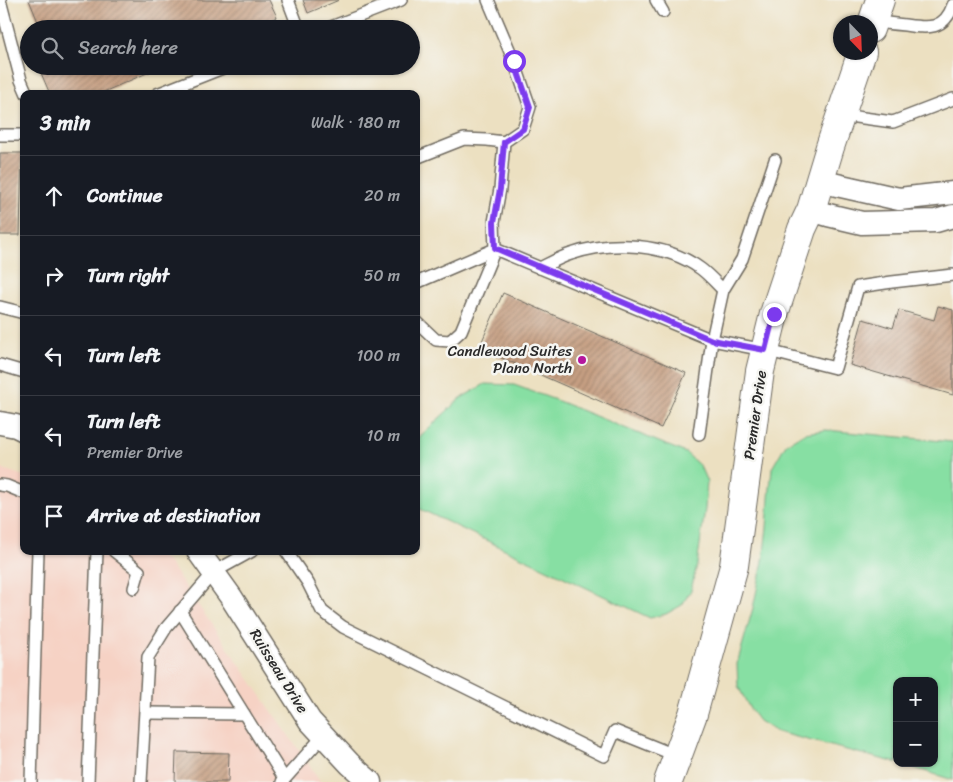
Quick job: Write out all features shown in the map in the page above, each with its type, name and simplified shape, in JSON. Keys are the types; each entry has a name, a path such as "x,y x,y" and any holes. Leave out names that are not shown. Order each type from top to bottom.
{"street":[{"name":"Premier Drive","path":"668,782 693,714 734,566 760,371 765,350 802,229 811,210 859,60"},
{"path":"819,181 899,199 953,193"},
{"path":"811,210 862,223 936,221 953,216"},
{"path":"0,423 20,428"},
{"name":"Ruisseau Drive","path":"201,555 231,596 310,721 350,764 370,782"}],"lane":[{"path":"0,0 25,90"},
{"path":"288,0 296,20"},
{"path":"349,20 401,0"},
{"path":"420,156 464,139 504,142 523,129 530,107 514,61 488,0"},
{"path":"656,0 663,12"},
{"path":"878,18 928,28 941,23 950,14 953,5"},
{"path":"167,90 205,75"},
{"path":"841,115 893,122 953,99"},
{"path":"0,135 20,135"},
{"path":"420,325 436,340 450,341 461,331 495,248 494,222 500,189 504,142"},
{"path":"699,434 712,340 723,290 742,259 775,160"},
{"path":"540,268 572,253 607,245 632,245 680,257 700,268 723,290"},
{"path":"420,281 495,248 712,340 765,350 835,368 858,288 953,275"},
{"path":"0,307 20,313"},
{"path":"0,365 20,371"},
{"path":"0,485 20,491"},
{"path":"31,782 38,555"},
{"path":"88,782 97,555"},
{"path":"119,555 139,572 134,588"},
{"path":"142,782 148,657 166,628 214,572 245,555"},
{"path":"289,555 308,583 322,611 343,627 604,756 615,731 677,756"},
{"path":"180,611 283,780 324,735"},
{"path":"146,713 244,714"}],"shaded area":[{"path":"0,468 20,475 20,555 160,555 169,563 321,782 0,782"}],"green space":[{"path":"485,384 514,385 686,453 700,466 707,482 705,509 697,565 691,590 682,605 666,614 650,618 420,509 420,436 461,398"},
{"path":"826,430 953,442 953,780 912,767 938,767 938,677 893,677 893,762 777,732 759,721 750,709 738,686 737,664 753,608 763,561 772,468 786,444 804,433"}],"building":[{"path":"29,0 269,0 277,17 270,20 37,20"},
{"path":"303,0 339,0 308,13"},
{"path":"42,75 142,75 108,90 48,90"},
{"path":"0,153 20,153 20,235 0,235"},
{"name":"Candlewood Suites Plano North","path":"503,293 686,373 661,428 479,348"},
{"path":"938,306 953,310 953,395 850,365 863,319 893,328 899,310 934,320"},
{"path":"176,752 229,753 228,782 175,782"}],"place":[{"name":"Candlewood Suites Plano North","path":"582,360"}],"route":[{"path":"514,61 530,107 523,129 504,142 500,189 494,222 495,248 712,340 765,350 774,314"}]}
